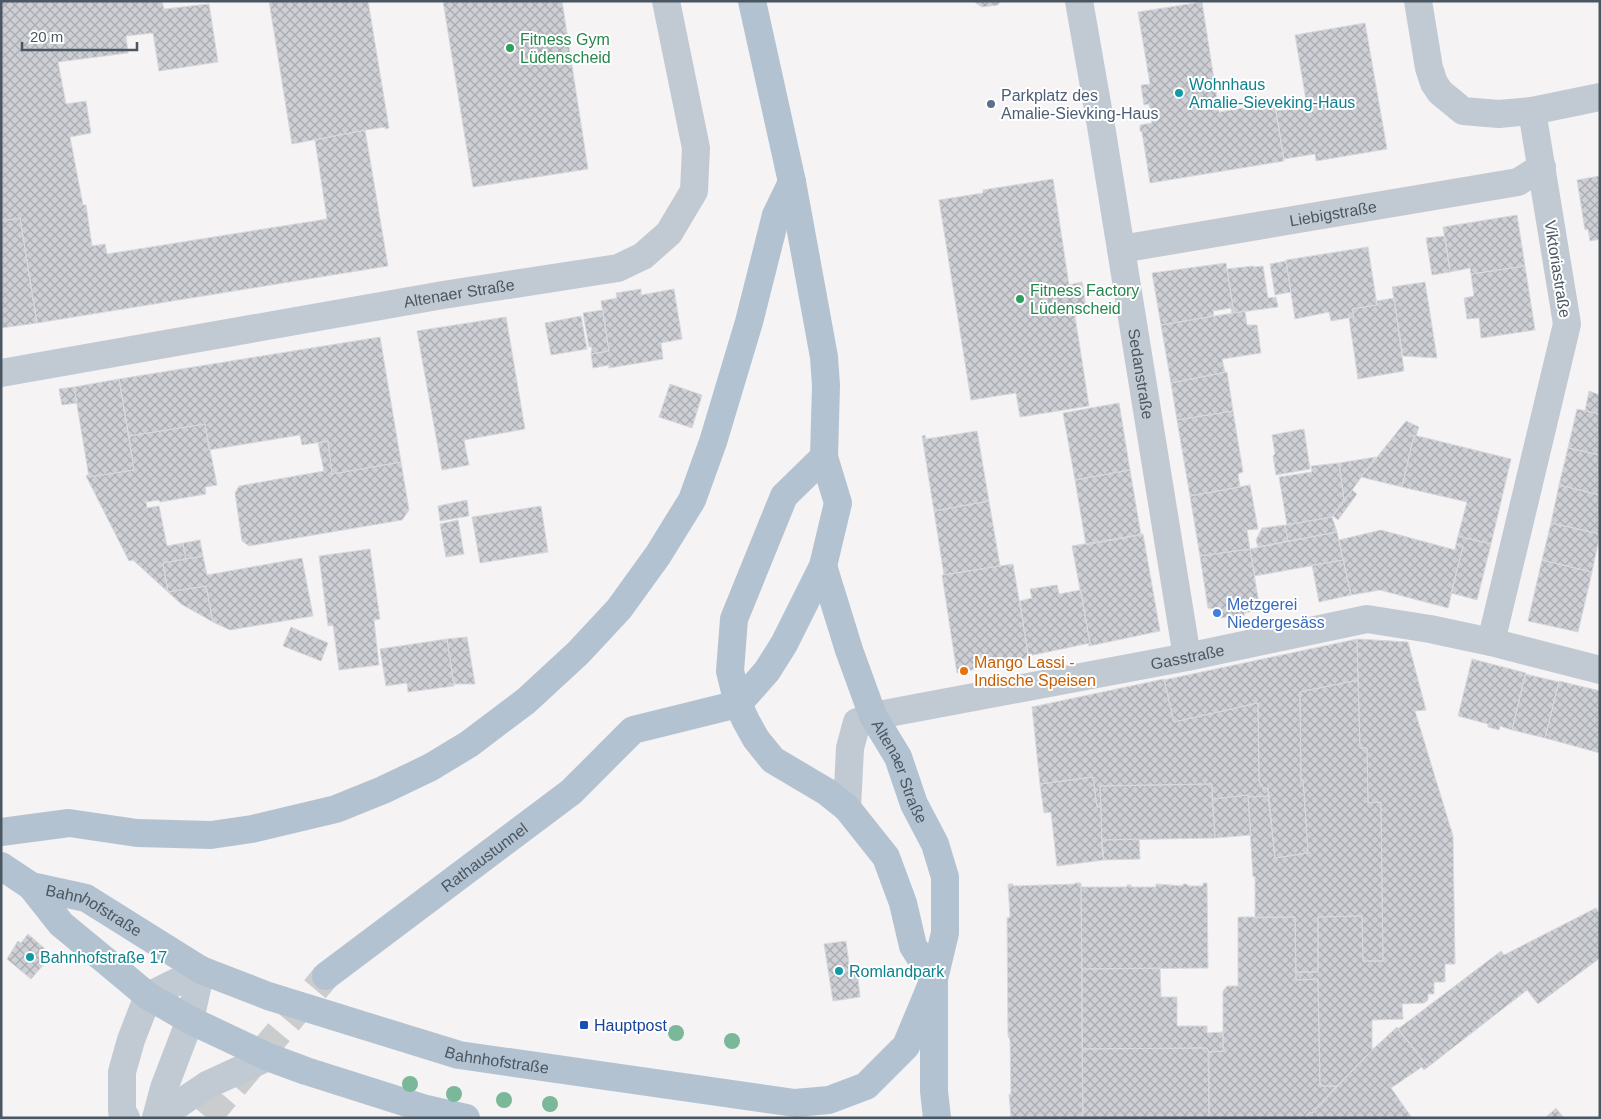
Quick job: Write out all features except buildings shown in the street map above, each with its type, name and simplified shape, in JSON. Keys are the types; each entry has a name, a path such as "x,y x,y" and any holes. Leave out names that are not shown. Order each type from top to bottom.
{"main road":[{"path":"738,704 767,671 784,644 823,566 838,503 824,457 826,385 824,357 792,182 752,1"},
{"path":"1,832 70,823 137,833 211,835 252,829 336,809 383,790 431,767 469,744 526,701 578,653 619,609 658,555 692,500 713,442 749,322 776,215 792,182"},
{"path":"824,457 784,496 734,619 730,671 738,704 756,739 772,760 827,792 847,808 886,857 903,903 913,946 934,980"},
{"name":"Altenaer Straße","path":"823,566 849,650 873,716 898,757 914,804 935,844 945,878 945,933 934,980 935,1115"},
{"name":"Rathaustunnel","path":"326,976 571,792 633,730 738,704"},
{"name":"Bahnhofstraße","path":"1,866 31,886 61,924 148,996 190,1020 268,1057 306,1071 426,1109 466,1118"},
{"name":"Bahnhofstraße","path":"31,886 86,898 201,970 268,996 459,1055 795,1103 829,1100 866,1086 906,1046 934,980"}],"street":[{"name":"Altenaer Straße","path":"1,373 443,294 618,268 643,256 669,233 694,191 695,182 696,148 666,1"},
{"name":"Sedanstraße","path":"1079,1 1187,657"},
{"path":"1418,1 1429,68 1434,83 1445,97 1463,111 1499,114 1532,111 1600,98"},
{"name":"Viktoriastraße","path":"1491,642 1567,324 1532,111"},
{"name":"Liebigstraße","path":"1121,249 1518,182 1542,167"},
{"name":"Gasstraße","path":"847,808 850,748 857,722 873,716 1187,657 1367,619 1430,629 1491,642 1600,670"},
{"path":"126,1118 122,1111 122,1072 131,1040 148,996 201,970"},
{"path":"157,1118 164,1088 190,1020 201,970"},
{"path":"157,1118 207,1085 268,1057"}],"tunnel":[{"path":"207,1118 326,976"}],"place":[{"name":"Fitness Gym Lüdenscheid","path":"510,48"},
{"name":"Wohnhaus Amalie-Sieveking-Haus","path":"1179,93"},
{"name":"Parkplatz des Amalie-Sievking-Haus","path":"991,104"},
{"name":"Fitness Factory Lüdenscheid","path":"1020,299"},
{"name":"Metzgerei Niedergesäss","path":"1217,613"},
{"name":"Mango Lassi - Indische Speisen","path":"964,671"},
{"name":"Bahnhofstraße 17","path":"30,957"},
{"name":"Romlandpark","path":"839,971"},
{"name":"Hauptpost","path":"584,1025"}]}
